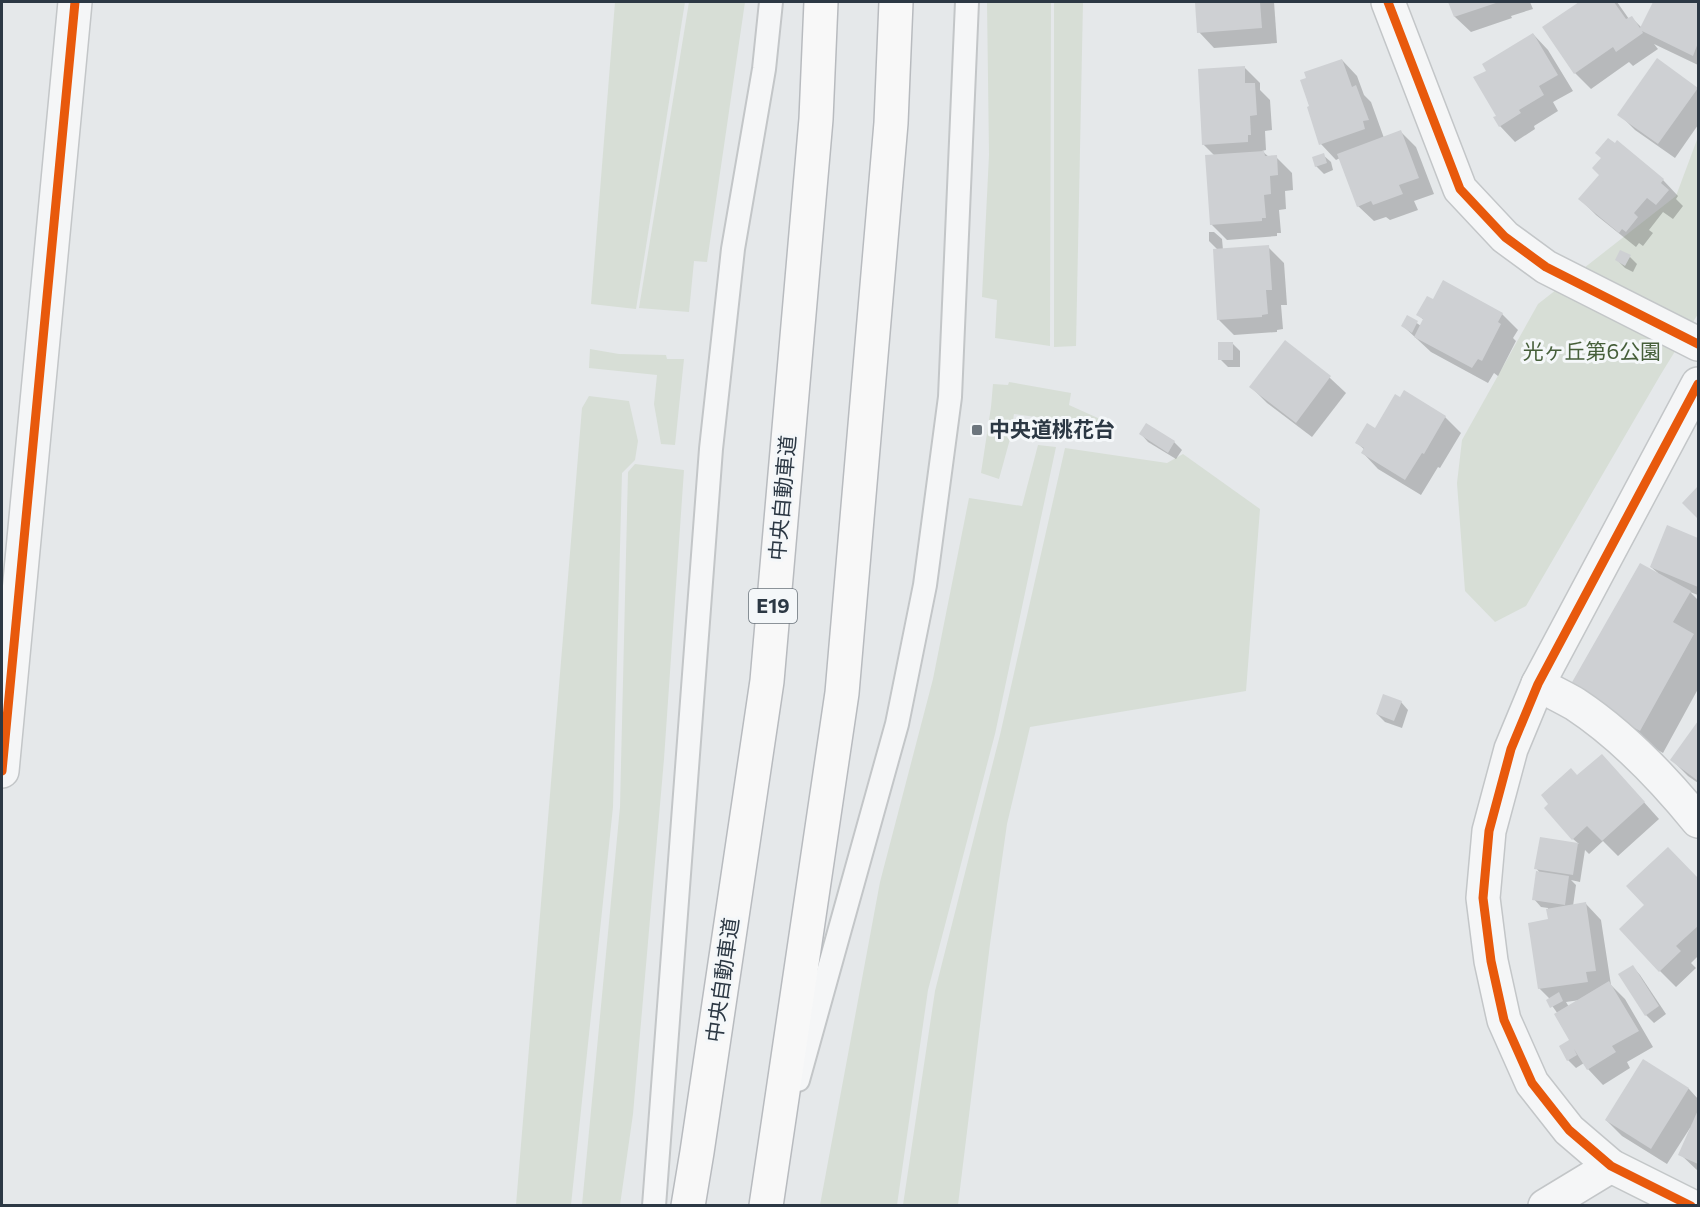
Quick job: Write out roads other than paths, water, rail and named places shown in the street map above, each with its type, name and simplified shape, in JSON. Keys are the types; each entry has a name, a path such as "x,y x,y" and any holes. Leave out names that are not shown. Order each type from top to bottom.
{"highway":[{"name":"中央自動車道","path":"688,1206 767,681 816,119 821,2"},
{"path":"769,1190 842,693 891,123 896,2"}],"street":[{"path":"2,771 75,2"},
{"path":"1388,2 1460,189 1505,237 1546,267 1698,344"},
{"path":"1691,1206 1611,1167 1569,1130 1532,1083 1504,1020 1491,961 1483,898 1488,831 1511,749 1538,684 1698,384"},
{"path":"1538,684 1575,704 1626,744 1672,788 1698,821"},
{"path":"1545,1206 1611,1167"}],"lane":[{"path":"654,1206 711,449 733,249 764,69 771,2"},
{"path":"769,1190 897,724 925,585 950,397 967,2"}],"place":[{"name":"中央道桃花台","path":"977,430"}],"park label":[{"name":"光ヶ丘第6公園","path":"1592,352"}]}
